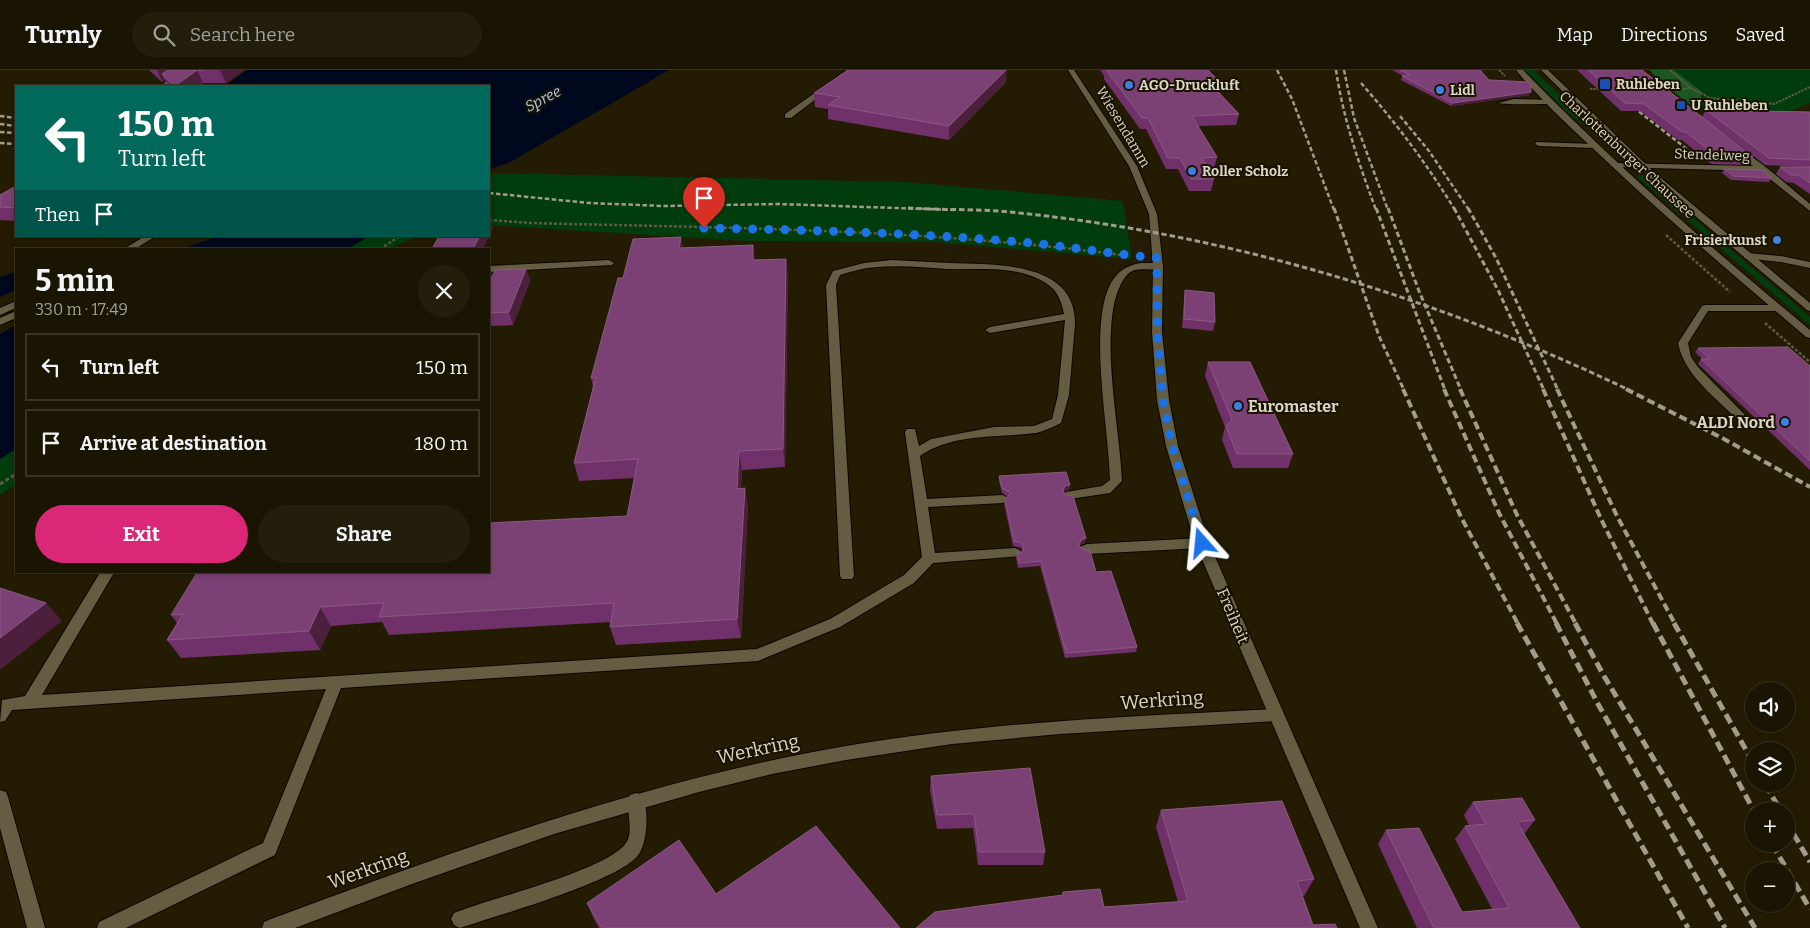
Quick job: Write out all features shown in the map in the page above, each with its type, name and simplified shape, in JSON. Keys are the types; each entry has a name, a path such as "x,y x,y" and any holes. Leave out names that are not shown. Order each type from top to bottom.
{"street":[{"path":"164,85 186,70"},
{"path":"788,116 851,70"},
{"name":"Wiesendamm","path":"1071,70 1133,166 1152,214 1157,262"},
{"name":"Charlottenburger Chaussee","path":"1519,70 1614,165 1810,335"},
{"name":"Charlottenburger Chaussee","path":"1544,70 1644,165 1747,256 1810,308"},
{"path":"1501,103 1514,101 1550,102"},
{"path":"1539,144 1594,146"},
{"path":"1733,146 1810,208"},
{"name":"Stendelweg","path":"1614,165 1781,170"},
{"path":"130,248 150,237"},
{"path":"144,248 151,237"},
{"path":"1747,256 1781,259 1810,266"},
{"path":"847,576 831,285 836,273 853,266 884,262 1006,269 1035,273 1054,283 1065,296 1070,316 1062,406 1057,421 1036,429 994,431 931,443 914,455"},
{"path":"1070,495 1106,490 1116,481 1117,461 1110,416 1105,361 1107,318 1113,285 1125,271 1137,265 1157,262"},
{"name":"Freiheit","path":"1157,262 1157,332 1163,400 1172,446 1202,543 1275,715 1370,928"},
{"path":"490,269 609,263"},
{"path":"0,312 15,304"},
{"path":"1742,418 1694,370 1686,357 1683,343 1705,308 1777,308"},
{"path":"0,322 15,314"},
{"path":"990,330 1070,316"},
{"path":"911,432 929,558"},
{"path":"921,503 1003,499"},
{"path":"1087,549 1202,543"},
{"path":"0,716 7,704 30,702 758,655 835,623 909,579 929,558 1015,553"},
{"path":"30,702 107,573"},
{"path":"106,928 269,849 336,682"},
{"name":"Werkring","path":"271,928 395,881 536,831 636,800 713,780 845,753 963,735 1275,715"},
{"path":"0,797 36,928"},
{"path":"460,919 594,874 620,861 632,849 637,834 636,800"}],"path":[{"path":"1670,70 1691,88 1710,98 1774,104 1810,87"},
{"path":"1663,91 1691,88"},
{"path":"1590,89 1598,89"},
{"path":"490,220 529,223 909,234 1024,243 1157,262"},
{"path":"382,248 398,237"},
{"path":"0,484 15,475"}],"green space":[{"path":"1525,70 1534,70 1611,144 1605,144 1568,113"},
{"path":"1650,70 1674,70 1701,91 1702,109 1696,109 1657,79"},
{"path":"1674,70 1810,70 1810,103 1776,118 1739,111 1702,109 1701,91"},
{"path":"1639,172 1810,317 1810,325 1637,177"},
{"path":"490,173 906,182 1123,201 1132,259 935,242 746,241 490,225"},
{"path":"367,237 417,237 390,248 350,248"},
{"path":"15,450 15,486 0,495 0,459"}],"water":[{"name":"Spree","path":"247,70 669,70 507,164 490,169 490,85 226,85"},
{"path":"215,237 367,237 350,248 185,248"},
{"path":"15,272 15,290 0,297 0,277"},
{"path":"15,326 15,450 0,459 0,334"}],"building":[{"path":"168,70 197,70 176,85 162,74"},
{"path":"848,70 1006,70 949,126 828,105 840,97 814,93"},
{"path":"1106,70 1208,70 1217,79 1206,79 1239,114 1192,116 1217,157 1202,158 1214,179 1191,179 1180,158 1168,158 1148,118 1142,118"},
{"path":"1400,70 1480,70 1489,80 1528,82 1531,84 1531,92 1453,103 1402,76 1410,75"},
{"path":"1588,70 1642,70 1753,157 1716,156 1686,132 1682,132 1644,104 1625,103"},
{"path":"1706,110 1810,112 1810,160 1769,158"},
{"path":"1780,167 1810,167 1810,183 1799,175 1791,175"},
{"path":"1724,169 1762,170 1772,178 1734,176"},
{"path":"15,187 15,208 0,207 0,195"},
{"path":"438,237 479,237 474,248 433,248"},
{"path":"681,237 679,248 753,245 753,260 786,259 783,449 739,451 737,489 745,488 737,619 610,627 614,603 379,617 384,603 320,607 309,631 167,640 183,614 171,615 197,573 490,573 490,523 627,516 638,459 574,463 596,377 591,378 618,278 623,278 633,239"},
{"path":"526,269 509,312 490,313 490,281 495,270"},
{"path":"1185,290 1214,293 1215,322 1184,319"},
{"name":"ALDI Nord","path":"1788,347 1810,366 1810,461 1701,359 1710,359 1698,348"},
{"name":"Euromaster","path":"1208,362 1250,362 1293,454 1237,454 1226,426 1232,420"},
{"path":"1066,472 1070,485 1065,486 1063,491 1066,495 1073,496 1086,538 1081,540 1079,545 1082,549 1090,551 1096,572 1111,571 1137,647 1066,653 1041,561 1019,563 1017,553 1022,552 1024,547 1021,543 1014,541 1005,499 1011,493 1002,488 999,476"},
{"path":"0,588 46,603 0,638"},
{"path":"1030,768 1045,852 979,852 974,814 937,815 931,776"},
{"path":"1522,798 1535,820 1517,822 1580,928 1434,928 1386,830 1419,828 1462,912 1509,908 1465,826 1486,824 1473,802"},
{"path":"1282,801 1314,879 1297,881 1313,925 1335,924 1337,928 916,928 935,912 1063,895 1063,892 1100,889 1104,907 1188,901 1161,810"},
{"path":"816,826 900,928 602,928 587,903 679,840 716,894"}],"railway":[{"path":"1277,70 1292,99 1334,210"},
{"path":"1336,70 1347,123 1376,210"},
{"path":"1344,70 1354,118 1388,210"},
{"path":"1361,83 1411,144 1455,210"},
{"path":"1628,103 1697,157"},
{"path":"0,116 15,118"},
{"path":"1400,116 1429,151 1469,210"},
{"path":"0,124 15,126"},
{"path":"0,132 15,133"},
{"path":"0,143 15,144"},
{"path":"490,193 589,203 664,206 778,204 956,210"},
{"path":"908,208 999,211 1081,221 1162,234 1243,251 1361,284"},
{"path":"1334,208 1361,284"},
{"path":"1376,208 1411,301"},
{"path":"1388,208 1425,306"},
{"path":"1454,208 1498,290 1522,343"},
{"path":"1468,208 1496,258 1539,350"},
{"path":"1361,284 1411,301"},
{"path":"1361,284 1379,336 1404,390"},
{"path":"1411,301 1425,306"},
{"path":"1411,301 1445,390"},
{"path":"1425,306 1522,343"},
{"path":"1425,306 1461,390"},
{"path":"1522,343 1539,350"},
{"path":"1522,343 1544,390"},
{"path":"1539,350 1629,390"},
{"path":"1539,350 1558,390"},
{"path":"1403,389 1461,517 1518,624"},
{"path":"1444,389 1499,513 1557,624"},
{"path":"1460,389 1517,515 1576,624"},
{"path":"1543,389 1601,519 1653,624"},
{"path":"1557,389 1617,516 1675,624"},
{"path":"1626,389 1724,439 1810,487"},
{"path":"1517,623 1688,928"},
{"path":"1556,623 1598,704 1725,928"},
{"path":"1575,623 1604,676 1755,928"},
{"path":"1653,623 1749,802"},
{"path":"1674,623 1745,748"},
{"path":"1770,792 1776,802"},
{"path":"1795,836 1810,862"},
{"path":"1777,852 1810,909"}],"place":[{"name":"Ruhleben","path":"1605,84"},
{"name":"AGO-Druckluft","path":"1129,85"},
{"name":"Lidl","path":"1440,90"},
{"name":"U Ruhleben","path":"1681,105"},
{"name":"Roller Scholz","path":"1192,171"},
{"name":"Frisierkunst","path":"1777,240"},
{"name":"Euromaster","path":"1238,406"},
{"name":"ALDI Nord","path":"1785,422"}],"route":[{"path":"704,228 854,231 946,236 1157,258 1157,332 1163,400 1172,446 1202,543"}]}
